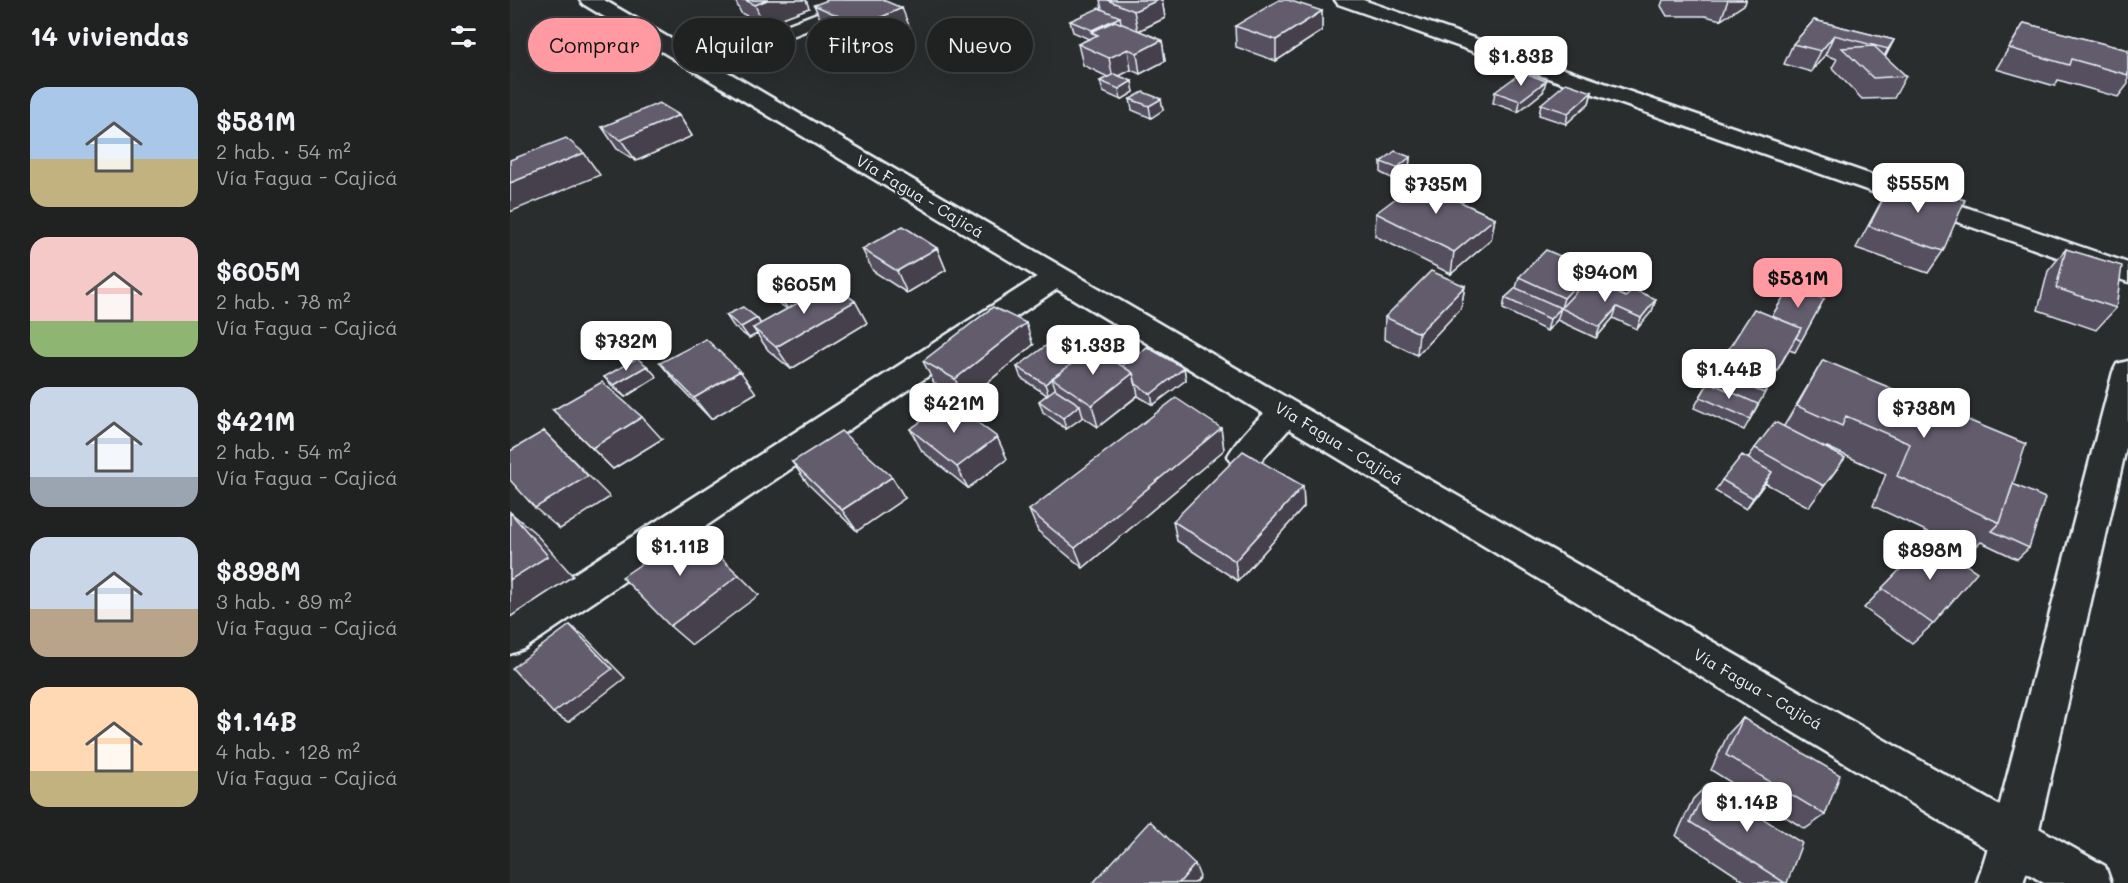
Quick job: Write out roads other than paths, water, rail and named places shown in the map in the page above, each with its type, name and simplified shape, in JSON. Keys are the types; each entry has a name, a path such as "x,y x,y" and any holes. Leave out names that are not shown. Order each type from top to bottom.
{"street":[{"name":"Vía Fagua - Cajicá","path":"590,0 673,49"},
{"path":"795,28 868,0"},
{"path":"1345,0 2128,273"},
{"name":"Vía Fagua - Cajicá","path":"712,72 1056,277 2088,883"},
{"path":"510,636 1056,277"},
{"path":"2000,883 2014,838 2128,372"},
{"path":"1245,456 1286,412"}]}
